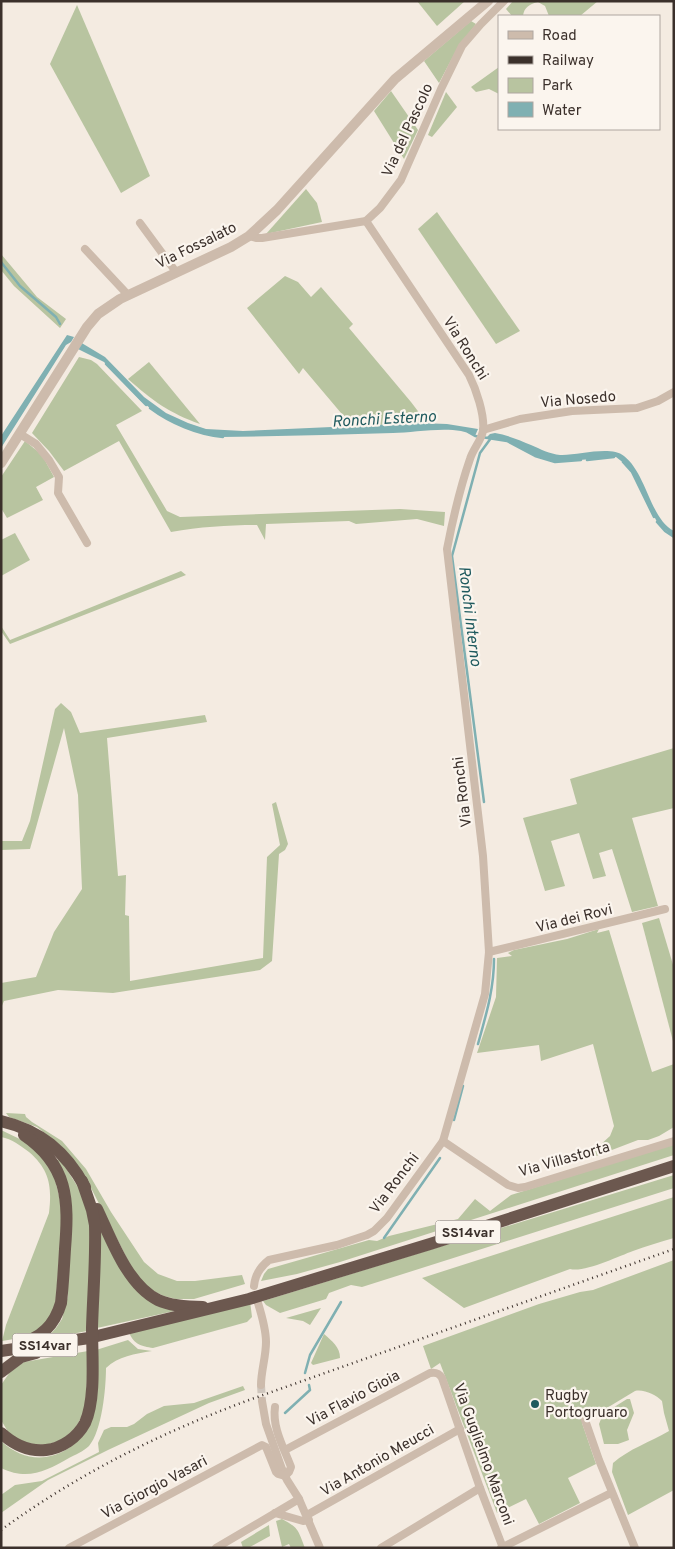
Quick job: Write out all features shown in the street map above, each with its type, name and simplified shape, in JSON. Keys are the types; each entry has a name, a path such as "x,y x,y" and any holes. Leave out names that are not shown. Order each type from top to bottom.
{"highway":[{"path":"1,1123 18,1126 33,1133 54,1146 67,1160 82,1181 95,1225 92,1372 89,1410 84,1423 78,1434 60,1446 50,1449 31,1450 11,1442 1,1433"},
{"path":"1,1123 22,1134 50,1159 63,1186 67,1219 62,1298 58,1314 46,1331 28,1341 1,1346"},
{"name":"SS14var","path":"1,1352 89,1338 218,1308 674,1166"},
{"name":"SS14var","path":"82,1181 124,1264 144,1291 158,1300 169,1304 218,1308"},
{"path":"1,1372 21,1357 70,1346 89,1338"}],"street":[{"name":"Via Fossalato","path":"1,463 87,327 98,314 128,295 250,236 277,210 395,79 488,1"},
{"name":"Via del Pascolo","path":"366,221 380,208 401,180 462,46 504,1"},
{"path":"250,236 262,238 366,221"},
{"name":"Via Ronchi","path":"256,1296 258,1274 263,1265 269,1260 337,1245 367,1235 387,1218 443,1141 484,994 488,952 484,856 447,549 453,517 467,467 472,451 483,430 479,400 469,375 366,221"},
{"path":"140,223 176,272"},
{"path":"85,249 128,295"},
{"name":"Via Nosedo","path":"483,430 520,419 572,411 637,408 658,401 674,392"},
{"path":"20,434 36,444 49,460 59,477 58,493 87,544"},
{"name":"Via dei Rovi","path":"488,952 665,909"},
{"name":"Via Villastorta","path":"443,1141 508,1185 518,1188 674,1140"},
{"path":"256,1296 264,1322 266,1342 261,1372 261,1385"},
{"name":"Via Guglielmo Marconi","path":"436,1372 442,1378 502,1548"},
{"name":"Via Flavio Gioia","path":"284,1450 430,1373 436,1372"},
{"path":"262,1401 266,1424 285,1476 308,1517 320,1548"},
{"path":"275,1407 276,1427 291,1467 285,1476"},
{"path":"584,1417 611,1493 634,1548"},
{"name":"Via Antonio Meucci","path":"308,1517 460,1429"},
{"name":"Via Giorgio Vasari","path":"69,1548 262,1445 265,1446 276,1472 285,1476"},
{"path":"381,1548 480,1488"},
{"path":"502,1548 611,1493"},
{"path":"216,1548 299,1499"},
{"path":"276,1513 303,1521 308,1517"}],"green space":[{"path":"417,1 465,1 437,26"},
{"path":"513,1 598,1 581,15 549,15 545,6 538,2 528,6 523,15 511,15 506,9"},
{"path":"77,5 150,176 121,193 50,64"},
{"path":"471,21 476,24 457,49 439,83 424,61"},
{"path":"498,68 498,94 489,89 476,92 471,87"},
{"path":"391,91 418,130 404,159 374,111"},
{"path":"446,92 457,107 432,137 428,135"},
{"path":"306,189 317,203 322,222 266,234"},
{"path":"437,212 520,331 496,344 418,229"},
{"path":"1,254 37,297 66,319 60,328 14,286 1,270"},
{"path":"285,276 298,282 311,297 321,287 353,324 349,328 427,423 352,426 303,368 299,374 247,308"},
{"path":"79,357 91,360 97,364 142,411 116,425 167,511 180,517 400,509 445,512 444,526 417,519 356,524 349,521 266,524 265,540 257,525 235,525 171,532 119,441 64,471 32,433"},
{"path":"149,362 200,424 162,406 128,379"},
{"path":"25,441 42,455 54,477 36,487 43,500 7,518 1,508 1,477"},
{"path":"15,533 30,560 1,576 1,540"},
{"path":"181,571 186,575 10,644 1,631 1,626 10,640"},
{"path":"61,703 71,712 80,733 205,715 207,722 107,738 118,876 126,875 125,915 129,916 130,981 263,958 267,857 280,845 272,804 276,802 288,844 285,850 279,854 272,961 260,970 113,993 58,990 4,1001 1,1008 1,983 36,977 54,932 82,889 78,795 64,728 30,849 1,850 1,841 22,841 30,821 55,709"},
{"path":"674,748 674,808 632,818 658,906 632,912 612,849 599,853 606,876 593,879 579,833 551,841 565,886 545,891 523,818 577,804 570,779"},
{"path":"659,918 674,968 674,1045 642,923"},
{"path":"599,929 597,933 609,930 652,1072 674,1064 674,1127 659,1136 648,1140 638,1140 591,1158 588,1156 610,1136 614,1126 593,1044 541,1061 539,1045 477,1053 496,997 497,958 512,956 508,953 514,950 567,939"},
{"path":"6,1113 25,1114 32,1122 62,1141 86,1169 111,1212 144,1262 158,1274 177,1281 195,1281 242,1275 245,1284 194,1299 176,1299 149,1289 136,1276 76,1163 61,1146 37,1127 9,1117"},
{"path":"1,1130 26,1142 44,1158 54,1175 63,1213 55,1309 43,1328 26,1337 2,1341 6,1325 49,1213 50,1187 45,1172 36,1159 23,1147 1,1137"},
{"path":"674,1144 674,1155 340,1262 297,1274 261,1281 268,1269 369,1240 377,1241 389,1236 458,1219 475,1199 490,1211 511,1195"},
{"path":"60,1159 83,1195 91,1228 87,1331 46,1339 62,1319 68,1296 57,1160"},
{"path":"674,1175 674,1188 362,1287 351,1285 329,1293 326,1299 280,1313 266,1305 263,1301"},
{"path":"674,1197 674,1238 643,1247 584,1269 570,1269 464,1308 422,1278"},
{"path":"99,1226 131,1280 179,1310 97,1328"},
{"path":"674,1260 674,1490 628,1515 612,1472 613,1463 669,1431 662,1401 650,1393 635,1391 582,1423 596,1464 568,1478 580,1503 539,1524 526,1499 497,1513 440,1363 431,1369 423,1346 539,1304 593,1290"},
{"path":"250,1301 252,1317 247,1322 153,1348 139,1344 129,1333"},
{"path":"321,1308 310,1325 303,1321 286,1318"},
{"path":"324,1334 337,1347 340,1358 313,1365 311,1363"},
{"path":"128,1340 138,1349 152,1351 121,1358 106,1368 100,1420 89,1446 85,1450 52,1467 36,1473 20,1474 1,1468 1,1441 12,1450 24,1455 47,1457 58,1454 79,1440 88,1429 96,1350"},
{"path":"88,1351 86,1401 84,1412 75,1429 62,1440 46,1445 23,1443 6,1431 1,1420 1,1385 10,1372 24,1362"},
{"path":"243,1386 245,1390 209,1403 48,1480 1,1513 1,1495 15,1485 42,1481 99,1452 98,1443 104,1430 111,1427 127,1427 164,1406 194,1403"},
{"path":"630,1399 634,1413 627,1430 629,1440 618,1444 604,1444 599,1424 603,1414"},
{"path":"282,1519 297,1530 305,1548 291,1548 289,1544 282,1547 276,1521"},
{"path":"269,1525 270,1536 248,1548 243,1548 241,1542"}],"water":[{"path":"67,335 74,337 66,345 1,448 1,436"},
{"path":"80,342 105,357 144,397 166,413 206,429 243,431 420,423 447,424 478,429 475,436 457,430 221,437 193,431 159,415 141,401 104,362 76,348"},
{"path":"495,433 560,455 610,451 624,456 638,474 659,517 674,531 674,537 658,524 632,472 616,457 555,462 535,456 507,441 486,438 490,434"}],"waterway":[{"path":"1,262 20,286 56,317 60,324"},
{"name":"Ronchi Esterno","path":"106,364 146,405"},
{"name":"Ronchi Esterno","path":"150,408 166,419 185,427 204,434 223,437"},
{"name":"Ronchi Esterno","path":"468,432 475,436 507,441 535,456 555,462 581,460"},
{"name":"Ronchi Interno","path":"484,802 452,556 480,453 491,438"},
{"name":"Ronchi Esterno","path":"587,460 614,457"},
{"name":"Ronchi Esterno","path":"623,462 632,472 654,517"},
{"name":"Ronchi Esterno","path":"657,522 674,537"},
{"name":"Ronchi Interno","path":"478,1044 491,991 494,959"},
{"name":"Ronchi Interno","path":"454,1120 463,1086"},
{"name":"Ronchi Interno","path":"384,1238 440,1158"},
{"name":"Ronchi Interno","path":"305,1373 310,1355 341,1302"},
{"name":"Ronchi Interno","path":"285,1413 310,1390 309,1385"}],"tunnel":[{"path":"261,1385 262,1401"}],"railway":[{"path":"1,1530 90,1473 120,1456 184,1426 249,1400 674,1249"}],"place":[{"name":"Rugby Portogruaro","path":"535,1404"}]}
